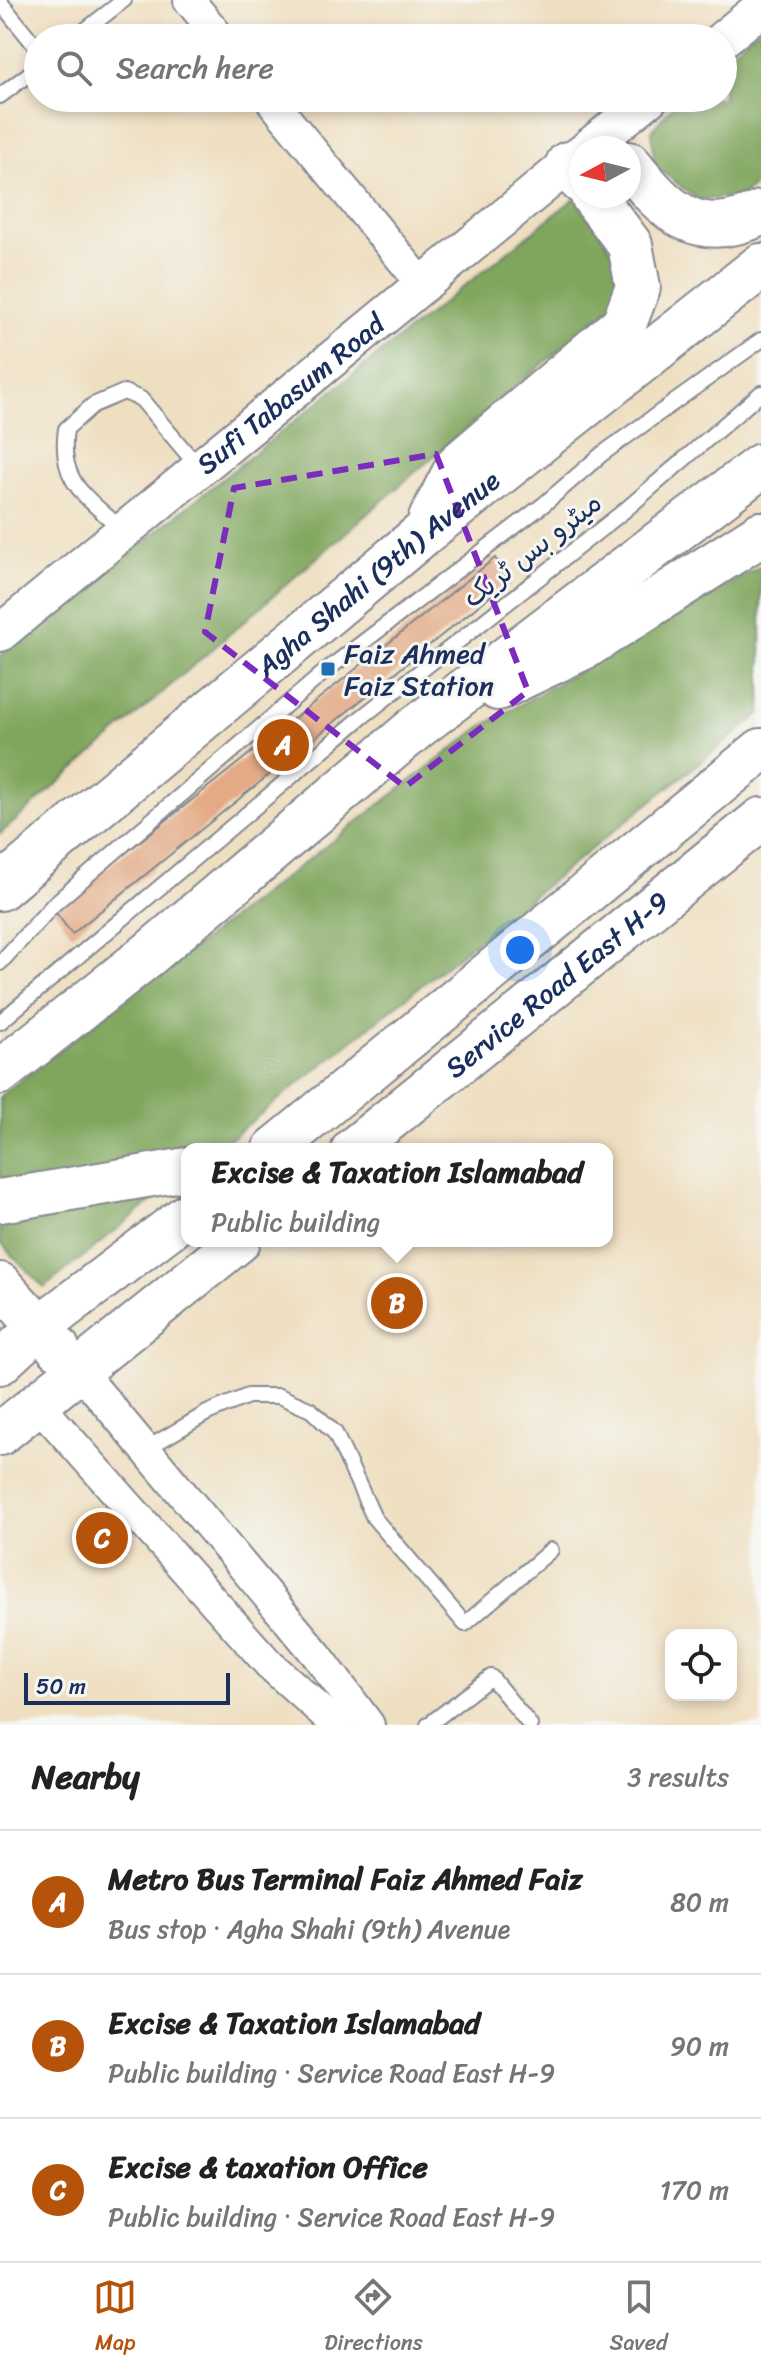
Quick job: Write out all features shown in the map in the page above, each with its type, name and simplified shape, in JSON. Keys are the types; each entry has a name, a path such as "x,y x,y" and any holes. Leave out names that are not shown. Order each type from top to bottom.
{"main road":[{"path":"641,187 679,218 721,225 761,213"},
{"path":"425,532 459,464 624,324 638,287 630,245 615,208"},
{"name":"Agha Shahi (9th) Avenue","path":"0,888 425,532 761,266"},
{"path":"0,1072 148,955 417,727 761,466"},
{"path":"417,727 586,646 761,534"},
{"name":"Service Road East H-9","path":"278,1143 761,750"},
{"name":"Service Road East H-9","path":"360,1143 761,819"},
{"path":"0,1201 181,1170"},
{"path":"37,1403 0,1365 39,1327 181,1220"},
{"path":"0,1434 232,1247"},
{"path":"0,1284 79,1370"}],"street":[{"path":"189,0 209,24"},
{"path":"737,28 761,8"},
{"path":"281,112 423,285"},
{"name":"Sufi Tabasum Road","path":"617,136 638,112"},
{"name":"Sufi Tabasum Road","path":"0,633 423,285 569,180"},
{"path":"79,1370 317,1655 369,1725"},
{"path":"37,1403 269,1664 337,1725"}],"lane":[{"path":"93,24 124,0"},
{"path":"0,2 24,32"},
{"path":"0,96 24,78"},
{"name":"میٹرو بس ٹریک","path":"0,963 54,904 328,669 543,505 602,454 761,340"},
{"path":"124,532 69,478 65,465 62,452 66,429 93,405 124,392 141,399 200,469"},
{"name":"میٹرو بس ٹریک","path":"0,1022 362,717 624,511 761,393"},
{"path":"146,1449 207,1413 248,1396 279,1396 311,1410 335,1433 374,1518 465,1624 551,1550"},
{"path":"428,1725 491,1677 530,1725"}],"highlighted area":[{"path":"436,454 528,691 405,787 205,632 234,488"}],"green space":[{"path":"761,27 761,180 741,196 698,200 654,165 652,130 667,112 737,112 737,47"},
{"path":"569,203 569,208 582,208 625,269 613,305 436,454 0,834 0,656"},
{"path":"761,566 761,713 224,1143 181,1143 181,1178 44,1288 0,1242 0,1096 481,727"}],"building":[{"path":"495,558 510,580 72,934 54,910"}],"place":[{"name":"Faiz Ahmed Faiz Station","path":"328,669"},
{"name":"Metro Bus Terminal Faiz Ahmed Faiz","path":"283,745"},
{"name":"Excise & Taxation Islamabad","path":"397,1303"},
{"name":"Excise & taxation Office","path":"102,1538"}]}
